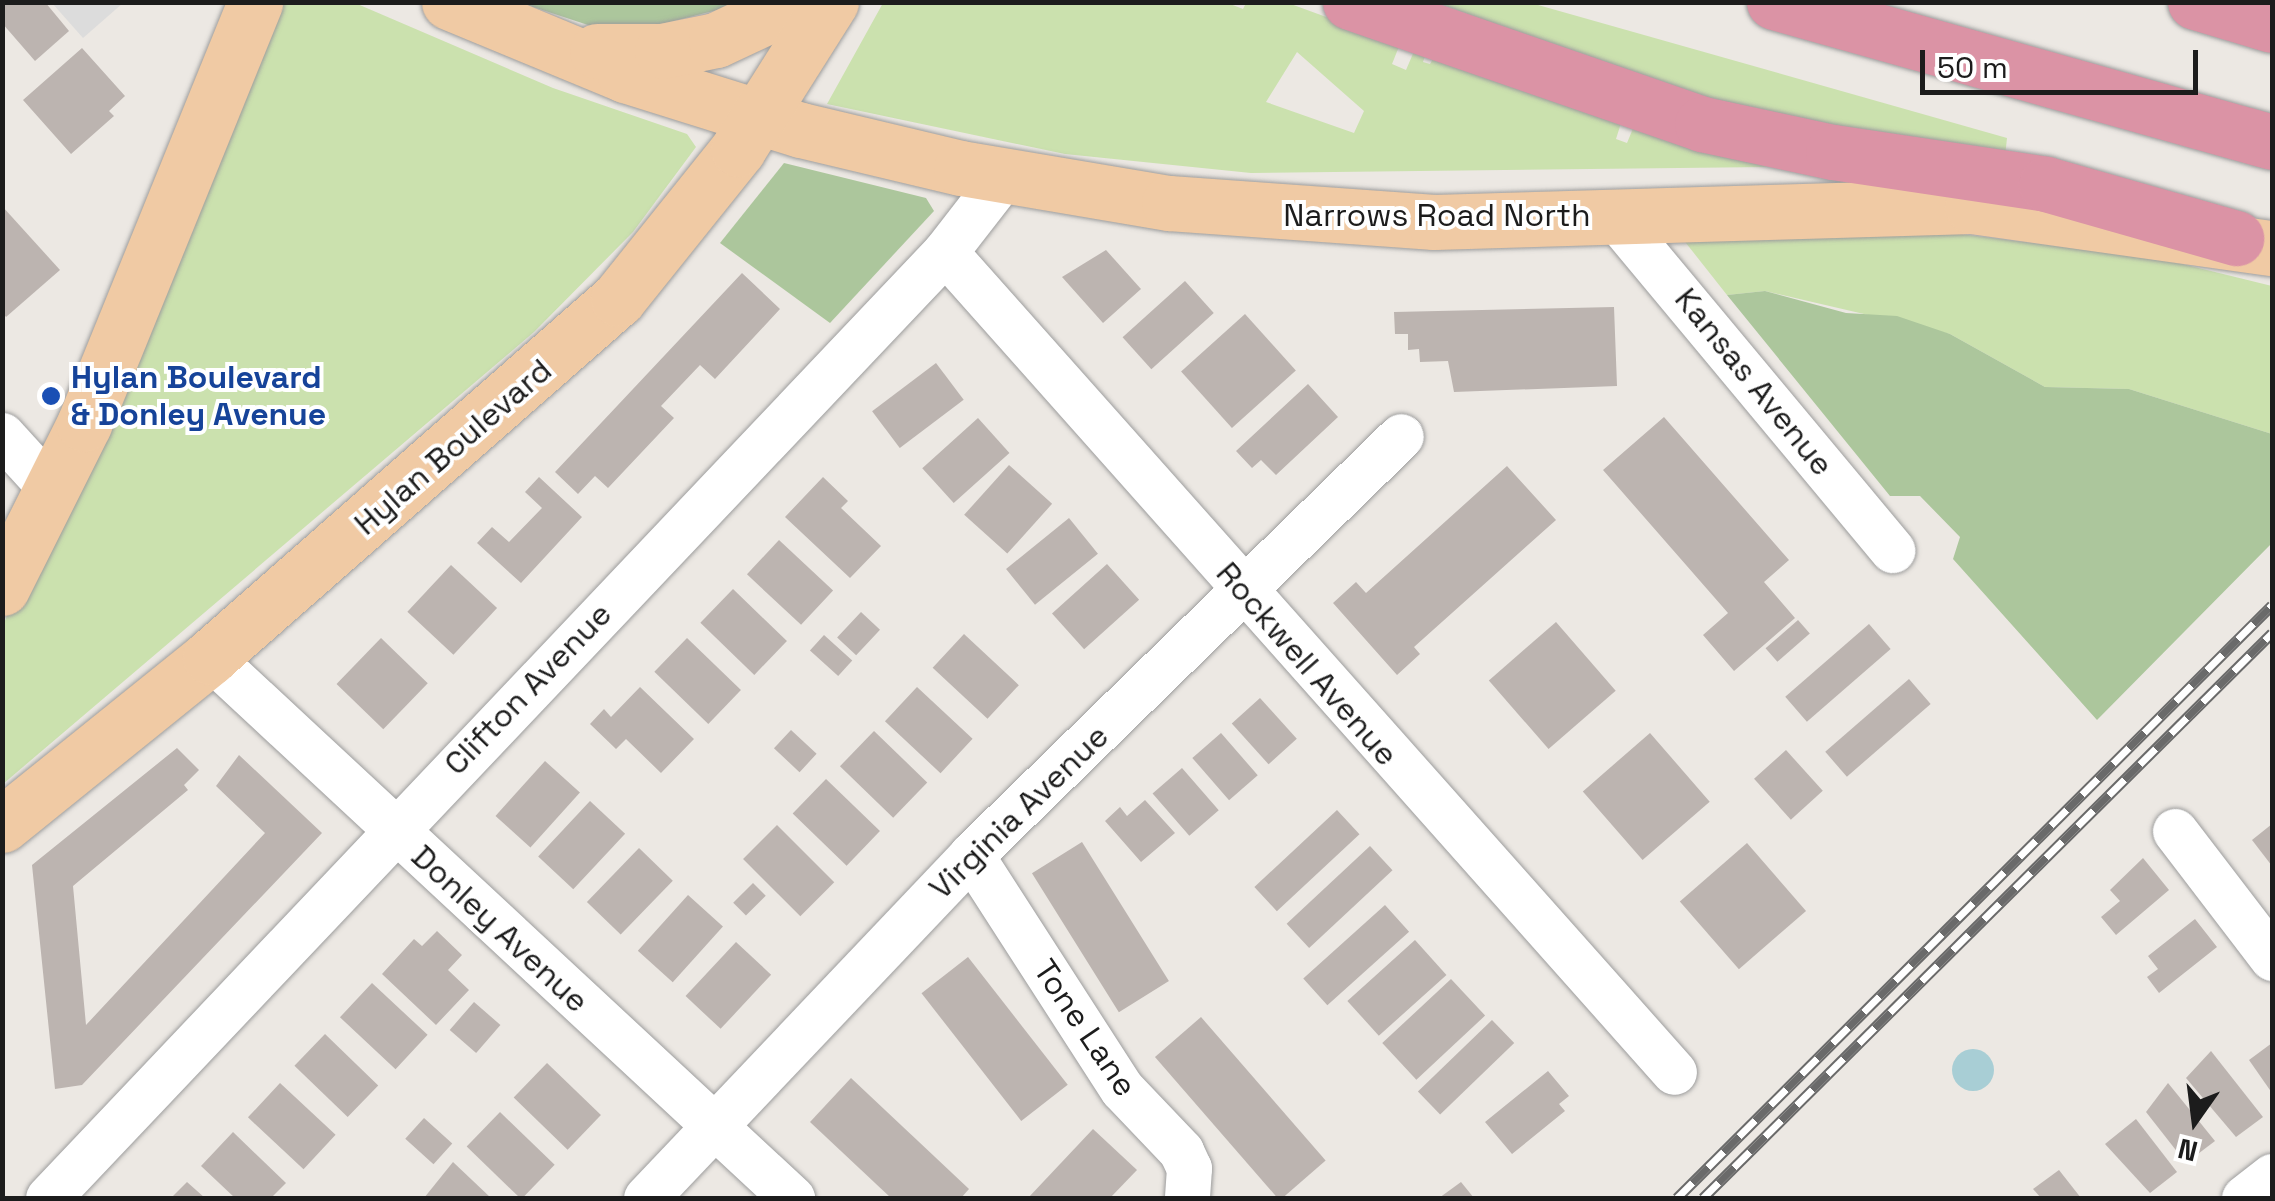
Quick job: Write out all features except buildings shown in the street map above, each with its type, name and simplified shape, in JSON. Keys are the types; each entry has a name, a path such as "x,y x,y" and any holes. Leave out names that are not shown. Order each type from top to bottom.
{"highway":[{"path":"1350,2 1702,124 1833,152 2046,184 2254,243"},
{"path":"1774,2 2272,142"},
{"path":"2194,2 2272,24"}],"main road":[{"name":"Narrows Road North","path":"449,2 564,50 760,118 1004,176 1185,204 1367,221 1972,206 2254,243"},
{"path":"564,50 690,46 743,30 797,2"},
{"name":"Hylan Boulevard","path":"2,825 210,657 618,299 760,118 831,2"},
{"path":"2,588 52,490 233,15"}],"street":[{"name":"Clifton Avenue","path":"48,1198 392,830 945,252 1004,176"},
{"name":"Kansas Avenue","path":"1614,216 1892,550"},
{"name":"Rockwell Avenue","path":"945,252 1674,1072"},
{"path":"2,435 52,490"},
{"name":"Virginia Avenue","path":"646,1198 971,856 1246,594 1401,436"},
{"name":"Donley Avenue","path":"210,657 792,1198"},
{"path":"2175,831 2272,958"},
{"name":"Tone Lane","path":"971,856 1122,1089 1181,1152 1189,1168 1187,1198"},
{"path":"2244,1198 2272,1176"}],"green space":[{"path":"1225,2 1243,9 1246,3 1288,3 1400,44 1392,64 1406,70 1415,49 1426,53 1423,62 1430,64 1434,57 1621,123 1616,139 1627,143 1634,126 1767,167 1251,173 1065,154 827,104 883,3","holes":["1297,52 1364,111 1354,133 1266,102"]},
{"path":"277,3 355,3 553,88 687,134 696,147 633,232 534,332 3,784 3,625"},
{"path":"521,3 745,3 642,29 588,25"},
{"path":"1438,3 1531,3 2007,138 2005,157 1774,117 1669,89"},
{"path":"784,163 926,198 934,211 830,323 720,243"},
{"path":"1952,233 2162,259 2272,286 2272,434 2129,389 2045,387 1950,334 1765,291 1727,295 1682,238"},
{"path":"1765,291 1846,313 1897,316 1950,334 2045,387 2129,389 2272,434 2272,543 2097,720 1953,559 1960,537 1920,496 1890,496 1727,295"}],"shaded area":[{"path":"52,3 123,3 83,38"}],"water":[{"path":"1973,1049 1988,1055 1994,1070 1988,1085 1973,1091 1958,1085 1952,1070 1958,1055"}],"railway":[{"path":"1677,1198 2272,605"},
{"path":"1703,1198 2272,633"}],"place":[{"name":"Hylan Boulevard & Donley Avenue","path":"51,396"}]}
